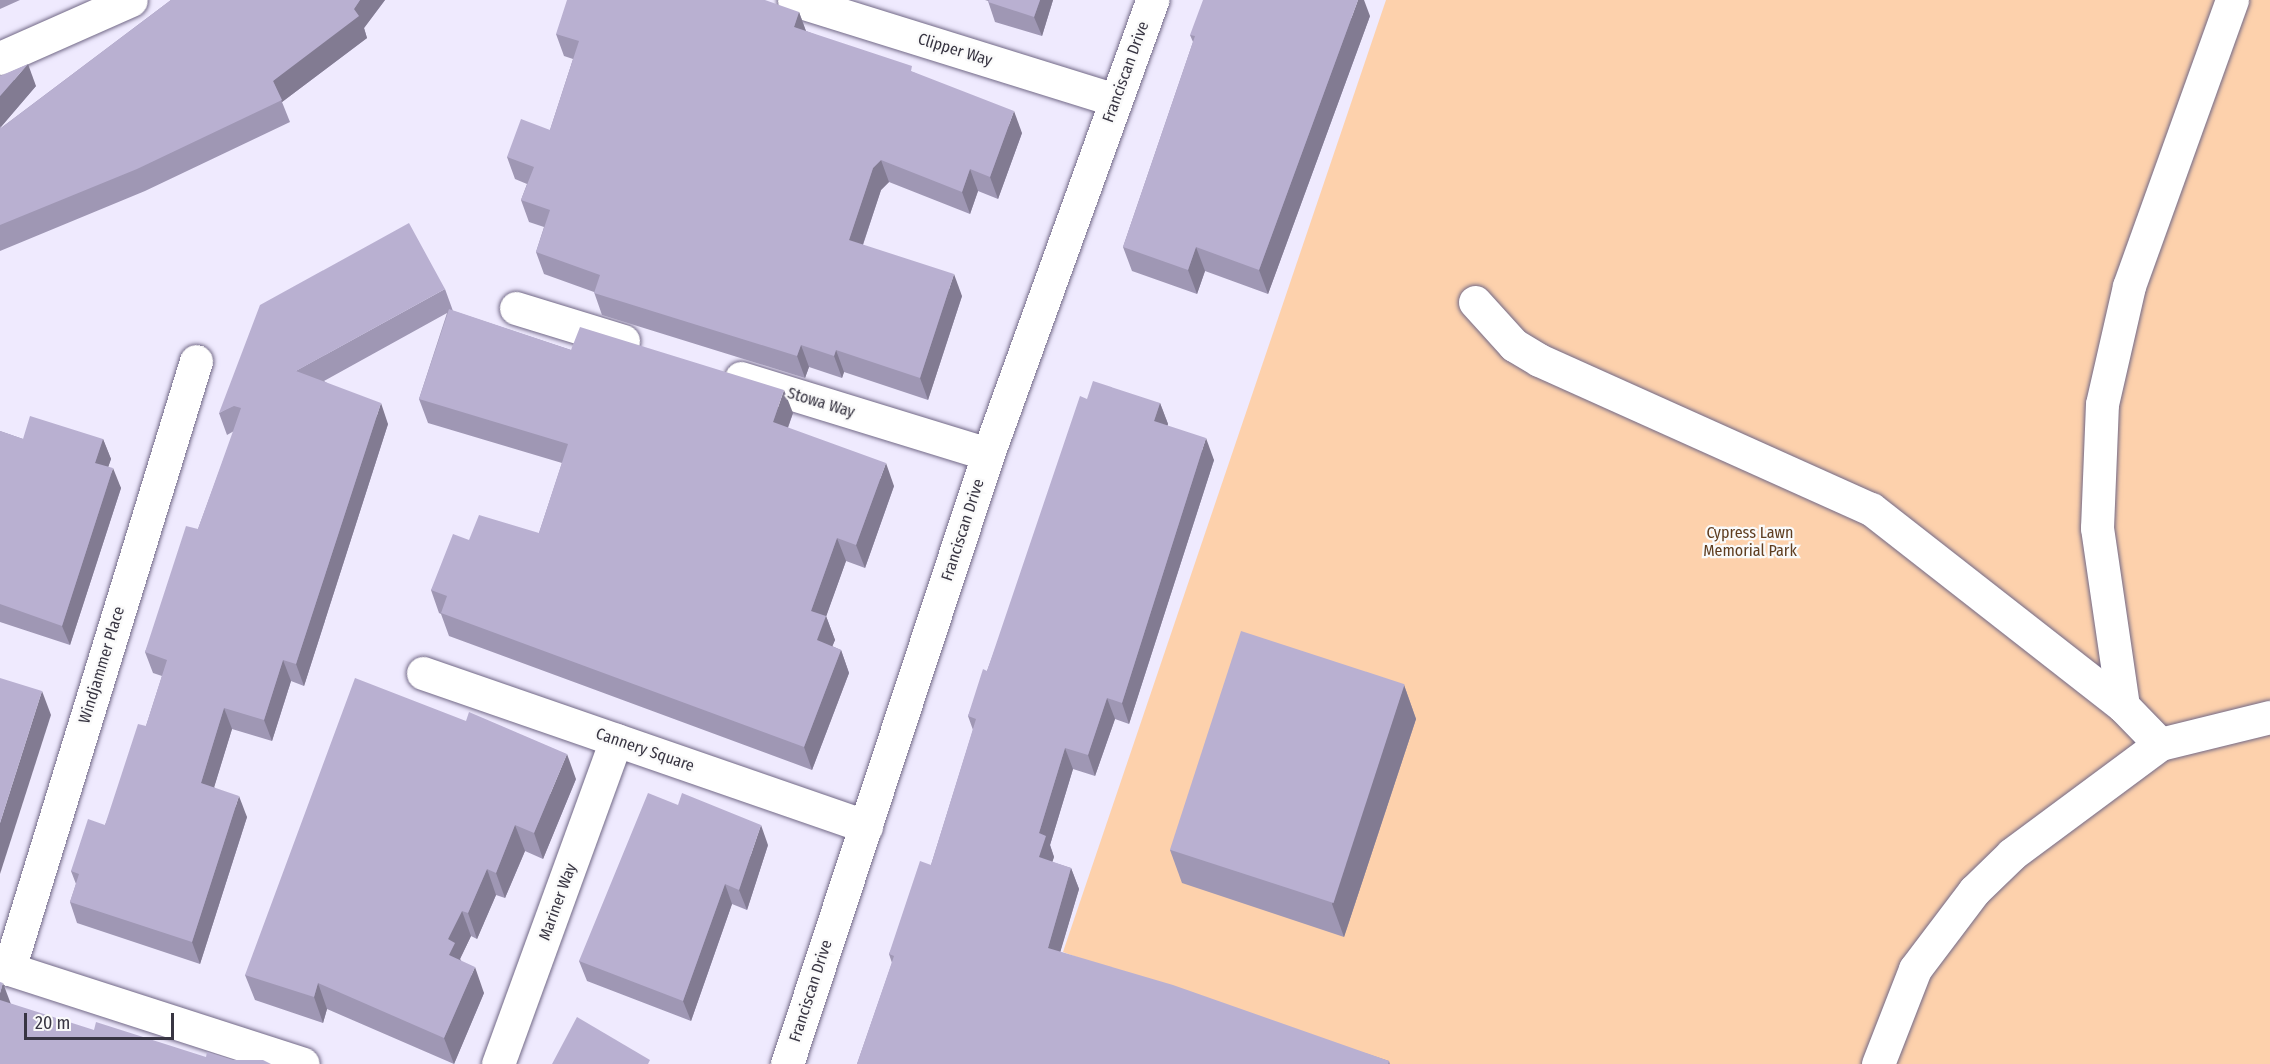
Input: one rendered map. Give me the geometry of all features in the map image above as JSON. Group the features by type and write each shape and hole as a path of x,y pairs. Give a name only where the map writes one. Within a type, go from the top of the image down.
{"street":[{"path":"0,58 131,0"},
{"name":"Clipper Way","path":"794,0 1115,100"},
{"name":"Franciscan Drive","path":"787,1064 988,454 1152,0"},
{"path":"2123,706 2097,528 2102,404 2128,286 2232,0"},
{"path":"1475,302 1499,331 1539,360 1871,509 2123,706 2160,744"},
{"path":"516,308 651,350"},
{"name":"Windjammer Place","path":"4,968 196,361"},
{"name":"Stowa Way","path":"707,368 988,454"},
{"name":"Cannery Square","path":"423,672 866,826"},
{"path":"1878,1064 1915,969 1974,891 2053,820 2160,744 2270,717"},
{"name":"Mariner Way","path":"498,1064 616,740"},
{"path":"4,968 303,1064"}],"green space":[{"name":"Cypress Lawn Memorial Park","path":"1386,0 2270,0 2270,1064 1368,1064 1063,952"}],"building":[{"path":"171,0 360,0 354,9 359,16 273,81 282,100 137,169 0,225 0,126 1,128"},
{"path":"567,0 765,0 799,12 794,27 912,66 911,71 1014,111 990,177 970,169 962,192 881,160 873,168 849,240 954,274 920,378 836,350 834,356 801,345 797,356 594,293 600,275 536,252 550,210 521,200 534,167 507,157 521,119 550,130 579,41 556,34"},
{"path":"989,0 1040,0 1034,17 988,2"},
{"path":"1203,0 1358,0 1259,270 1196,247 1188,270 1123,247 1195,36 1190,35"},
{"path":"28,64 0,96 0,76"},
{"path":"409,223 445,289 296,371 381,403 296,664 283,660 264,720 224,708 201,783 239,796 192,942 70,902 79,874 71,871 88,819 105,825 138,724 146,726 167,660 145,652 186,526 198,529 241,408 234,406 219,413 260,305"},
{"path":"449,309 571,350 580,327 784,390 773,422 886,463 856,545 837,538 811,611 826,616 817,640 841,650 804,747 441,613 447,596 431,590 453,534 469,540 479,515 539,533 568,444 419,399"},
{"path":"1093,381 1160,403 1154,421 1206,438 1122,703 1107,698 1088,755 1065,748 1039,833 1046,836 1039,857 1071,868 1048,948 1173,985 1389,1061 1388,1064 857,1064 894,956 889,954 920,861 931,865 976,719 968,716 983,669 987,671 1080,396 1087,399"},
{"path":"30,416 103,439 95,463 113,468 62,626 0,604 0,431 23,439"},
{"path":"1241,631 1405,684 1334,903 1170,850"},
{"path":"0,678 42,691 0,823"},
{"path":"355,678 466,721 469,712 567,754 534,833 515,825 496,873 487,869 468,913 462,911 448,939 455,943 449,955 475,967 444,1038 318,983 314,997 245,975"},
{"path":"648,793 678,805 682,793 761,825 739,890 725,884 683,1001 579,961"},
{"path":"0,1000 94,1030 96,1022 206,1057 207,1052 233,1060 263,1060 271,1064 0,1064"},
{"path":"577,1017 650,1060 648,1064 552,1064"}]}
